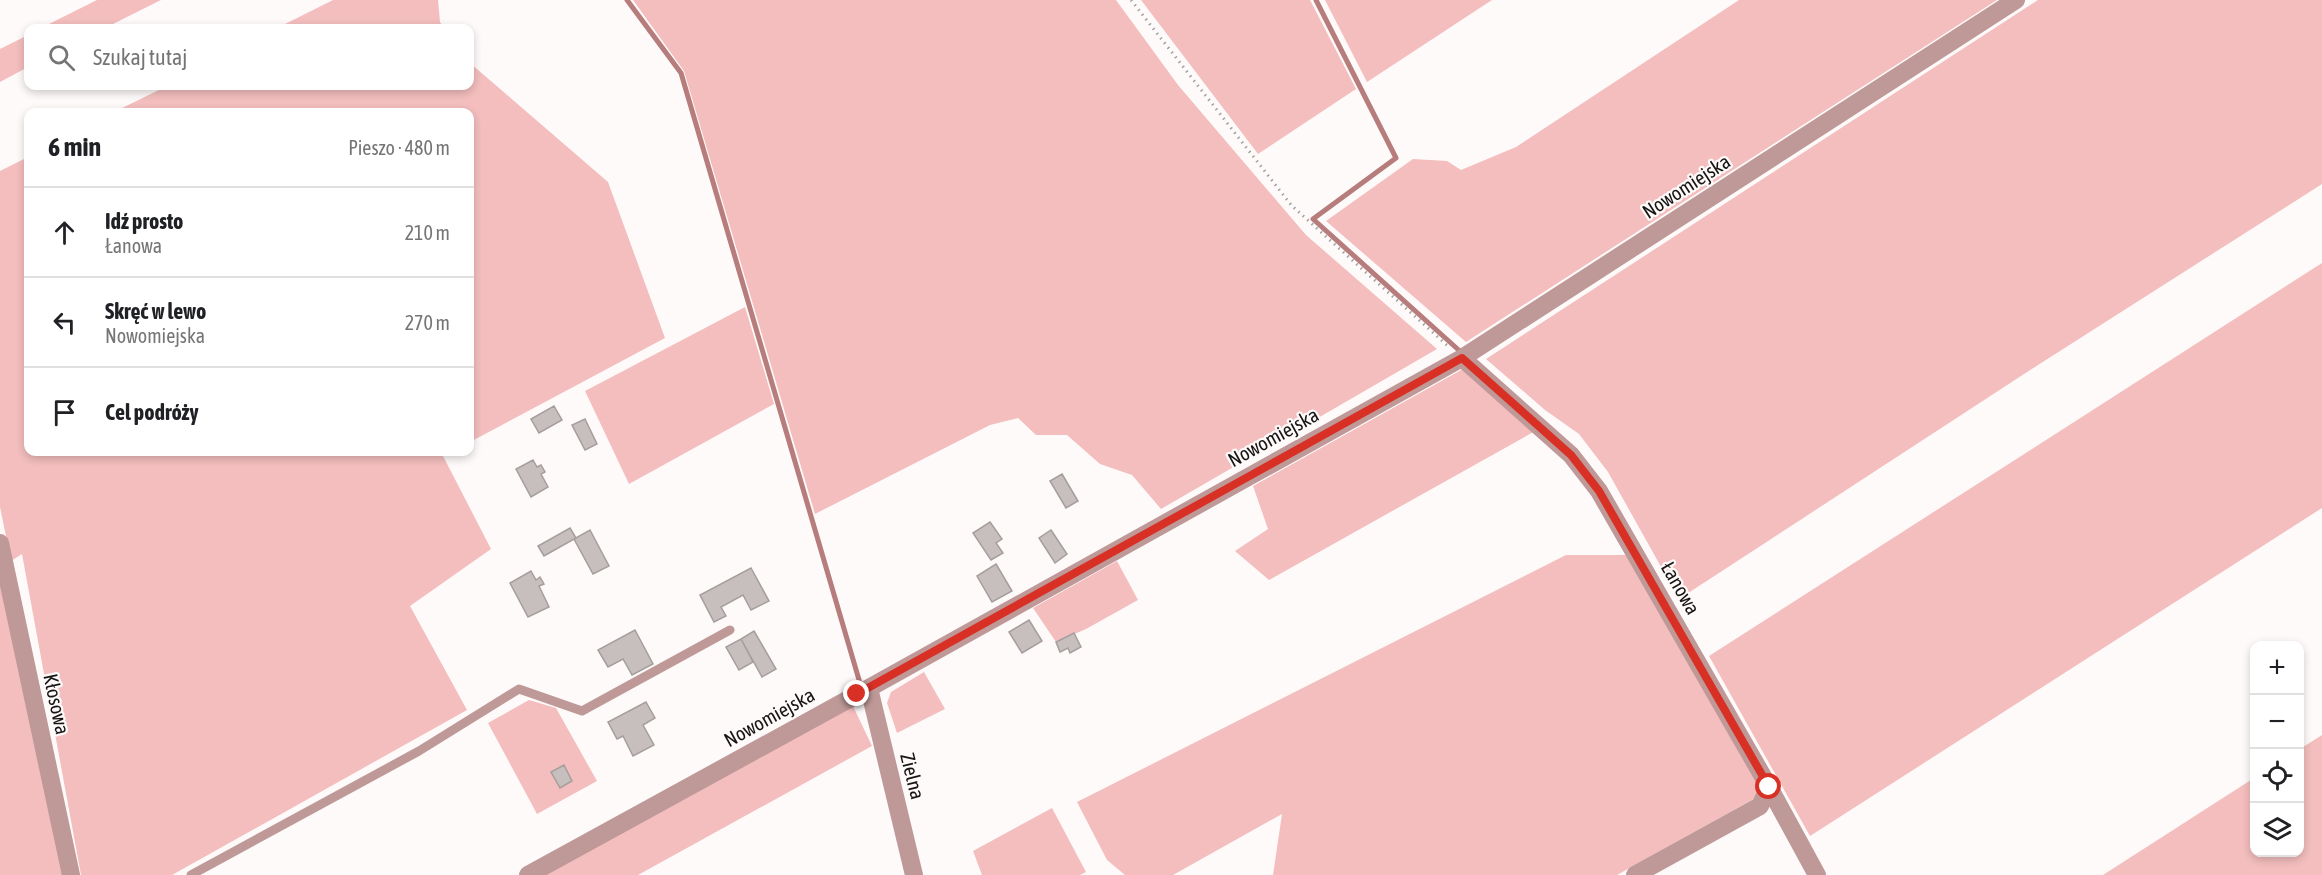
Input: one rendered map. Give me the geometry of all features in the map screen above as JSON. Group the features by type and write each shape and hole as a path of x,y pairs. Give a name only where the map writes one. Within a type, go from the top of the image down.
{"street":[{"name":"Nowomiejska","path":"528,875 1466,355 2016,0"},
{"name":"Łanowa","path":"1466,355 1571,455 1599,491 1817,875"},
{"name":"Kłosowa","path":"0,543 71,875"},
{"name":"Zielna","path":"863,691 914,875"},
{"path":"1635,875 1760,806 1769,787"}],"lane":[{"path":"191,875 419,751 519,689 582,711 730,630"}],"path":[{"path":"1131,0 1292,206 1466,355"}],"shaded area":[{"path":"97,0 161,0 113,24 49,24"},
{"path":"333,0 438,0 441,24 285,24"},
{"path":"633,0 1116,0 1178,85 1306,235 1437,349 1161,509 1132,475 1100,464 1067,435 1036,435 1018,418 990,425 815,514 684,71"},
{"path":"1141,0 1310,0 1356,89 1258,154"},
{"path":"1325,0 1492,0 1367,82"},
{"path":"1739,0 1997,0 1466,342 1326,221 1413,159 1447,161 1461,170 1516,147"},
{"path":"2038,0 2322,0 2322,184 2038,365 1679,599 1608,472 1579,434 1545,410 1486,359"},
{"path":"24,37 24,69 0,82 0,49"},
{"path":"474,66 608,182 665,338 474,440 474,108 122,108 159,90 474,90"},
{"path":"24,159 24,456 443,456 491,549 410,606 467,710 172,875 81,875 22,554 11,561 0,507 0,171"},
{"path":"2322,263 2322,508 1810,836 1709,656"},
{"path":"745,307 774,404 629,484 585,391"},
{"path":"1463,369 1537,430 1269,580 1235,551 1268,529 1253,486"},
{"path":"1566,555 1630,555 1763,786 1757,797 1617,875 1273,875 1282,814 1173,875 1125,875 1107,860 1077,802"},
{"path":"1117,561 1138,600 1086,629 1056,642 1033,608"},
{"path":"0,565 65,875 0,875"},
{"path":"924,672 945,709 897,733 887,703 891,692"},
{"path":"529,700 556,708 597,781 537,814 488,723"},
{"path":"853,706 872,746 638,875 544,875"},
{"path":"2322,735 2322,875 2103,875 2250,781 2250,857 2304,857 2304,746"},
{"path":"1052,808 1086,872 1080,875 982,875 973,851"}],"building":[{"path":"554,406 562,420 539,433 531,419"},
{"path":"585,419 597,444 585,450 572,425"},
{"path":"533,460 537,467 541,465 545,472 541,474 548,487 531,497 516,469"},
{"path":"1062,474 1078,501 1066,508 1050,481"},
{"path":"990,522 1002,539 996,543 1003,553 991,560 973,533"},
{"path":"570,528 576,538 544,556 538,546"},
{"path":"590,530 609,566 593,574 574,539"},
{"path":"1051,530 1067,554 1055,563 1039,538"},
{"path":"996,564 1012,591 992,602 977,576"},
{"path":"751,568 769,601 751,610 743,595 721,607 726,616 714,622 700,595"},
{"path":"531,571 536,580 540,577 544,584 539,586 549,607 528,617 510,583"},
{"path":"1029,620 1042,641 1022,653 1009,632"},
{"path":"635,630 653,664 632,675 623,659 608,667 598,650"},
{"path":"754,631 776,669 762,677 741,639"},
{"path":"1074,633 1081,647 1070,653 1068,648 1060,652 1056,642"},
{"path":"741,639 753,662 739,670 726,647"},
{"path":"646,702 655,718 643,725 654,745 633,756 623,736 617,739 608,722"},
{"path":"564,765 572,781 560,788 551,772"}],"waterway":[{"path":"627,0 681,73 862,690"},
{"path":"1316,0 1396,158 1313,219 1462,353"}],"route":[{"path":"857,694 1462,358 1571,455 1599,491 1769,787"}]}
